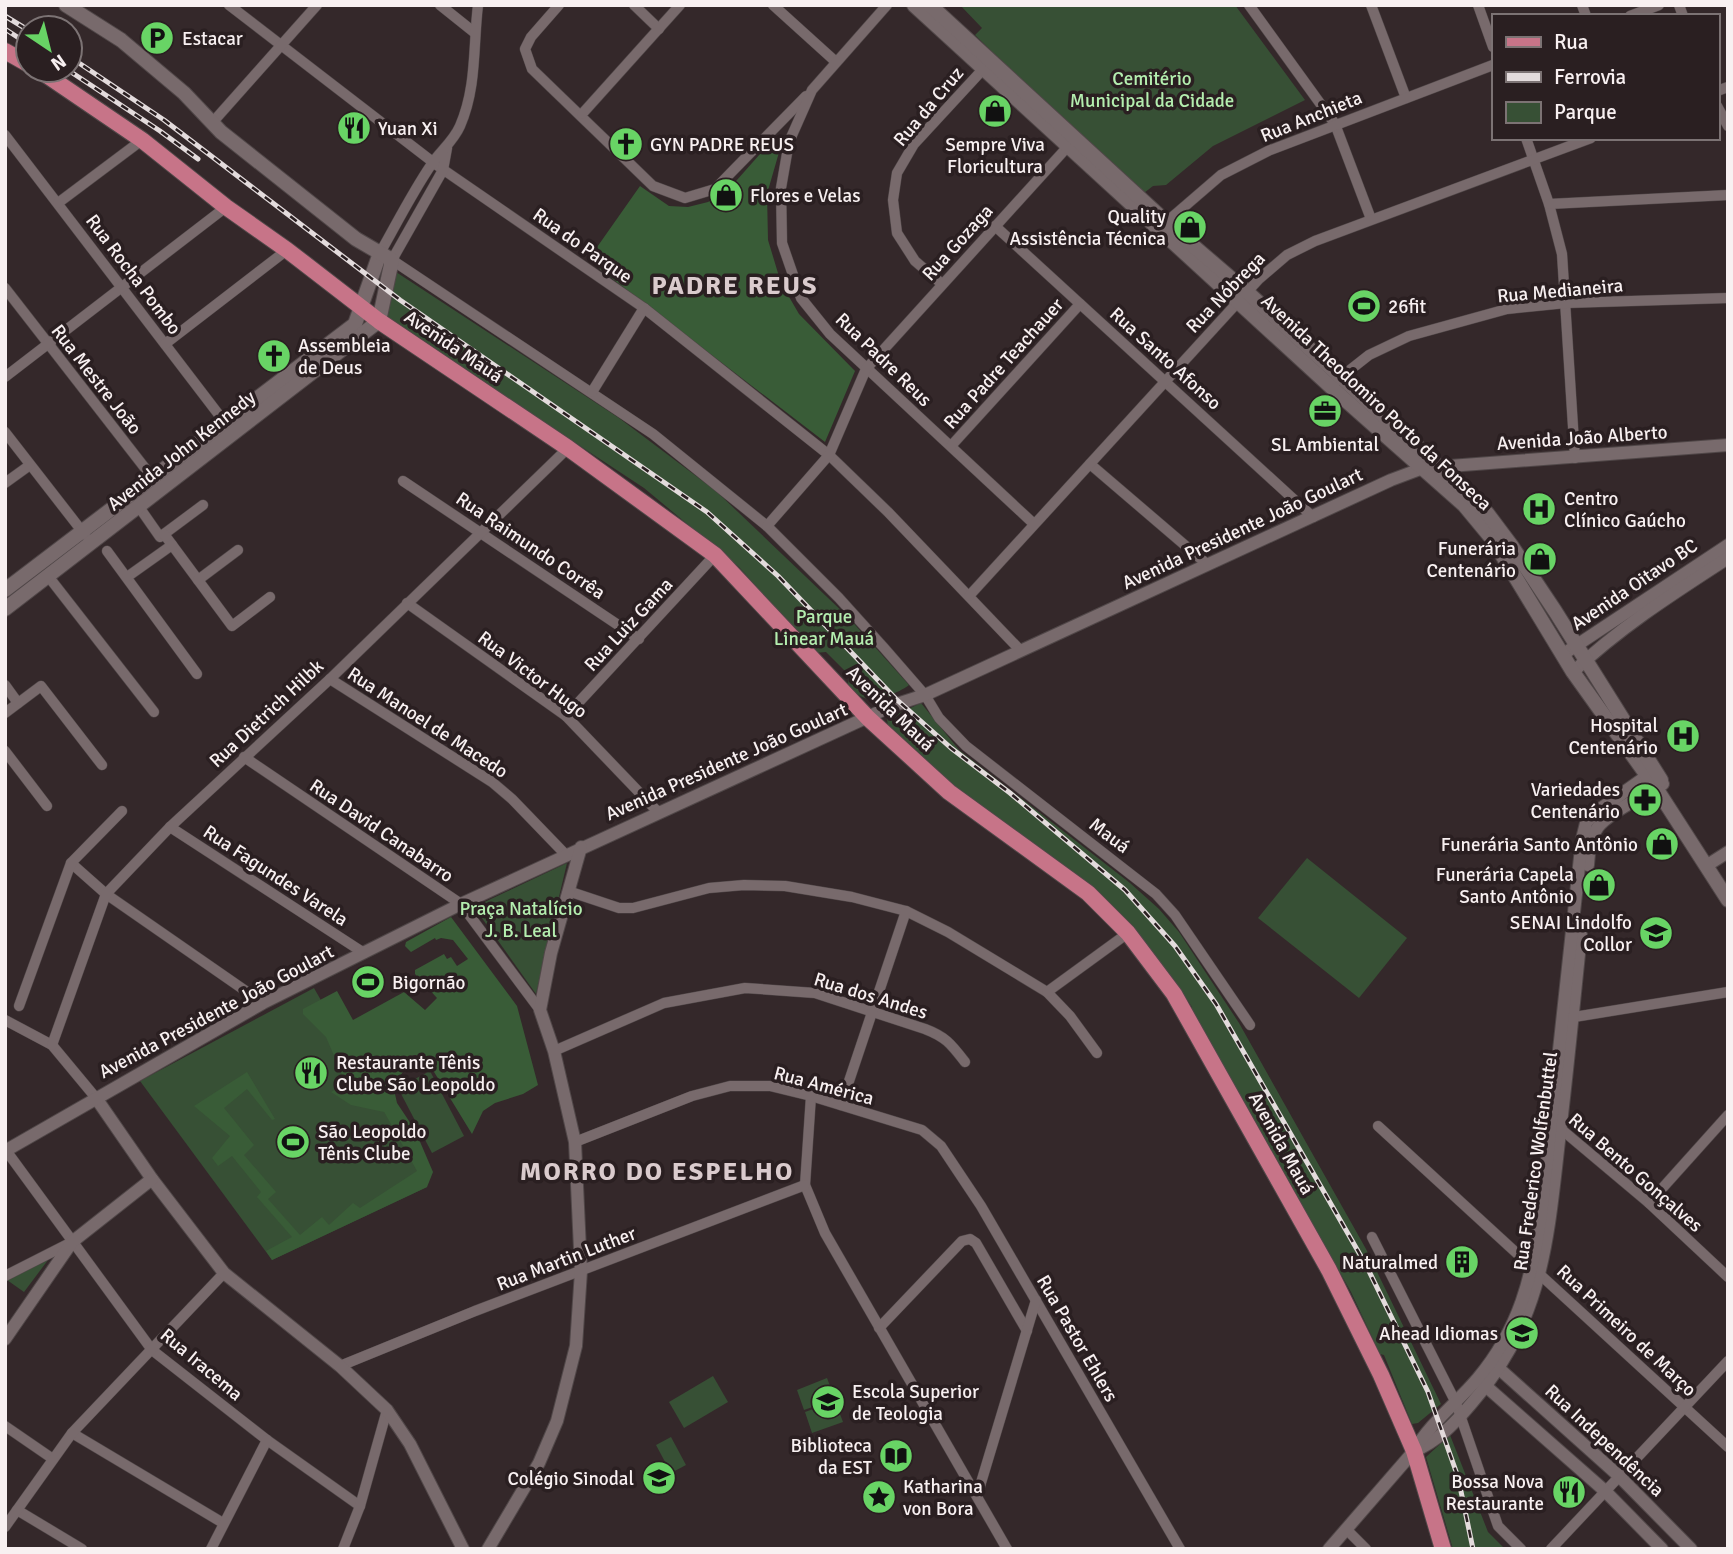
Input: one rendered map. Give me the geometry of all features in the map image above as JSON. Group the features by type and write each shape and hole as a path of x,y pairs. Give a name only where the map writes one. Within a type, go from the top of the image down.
{"main road":[{"name":"Avenida Mauá","path":"66,5 121,40 169,79 212,123 356,239 386,256"},
{"name":"Avenida Theodomiro Porto da Fonseca","path":"914,5 986,65 1402,442 1439,467 1468,502"},
{"name":"Avenida Theodomiro Porto da Fonseca","path":"930,5 986,65"},
{"name":"Avenida Mauá","path":"60,84 142,140 226,207 379,321 568,448 715,555 867,718 949,792 1088,893 1128,933 1174,994 1329,1270 1381,1375 1414,1451 1443,1549"},
{"name":"Avenida John Kennedy","path":"230,428 355,324 360,307 386,256"},
{"path":"379,321 386,256"},
{"name":"Avenida John Kennedy","path":"5,609 48,576 88,538 157,484 379,321"},
{"name":"Avenida Theodomiro Porto da Fonseca","path":"1402,442 1423,468 1500,529 1513,559 1531,587 1585,660 1614,719"},
{"name":"Avenida John Kennedy","path":"5,590 139,507 157,484"},
{"name":"Avenida Theodomiro Porto da Fonseca","path":"1531,587 1562,655 1573,672 1614,719 1660,786 1710,864 1728,900"},
{"name":"Avenida Theodomiro Porto da Fonseca","path":"1710,864 1728,884"}],"street":[{"name":"Rua do Parque","path":"229,5 443,170 644,308 829,455 1021,651"},
{"path":"212,123 317,5"},
{"path":"440,5 475,33"},
{"path":"386,256 433,162 447,148 460,128 475,71 478,5"},
{"path":"559,5 531,37 525,49 532,69 582,114 653,186 685,198 715,189 812,90"},
{"path":"634,5 659,29"},
{"path":"582,114 680,5"},
{"path":"773,5 836,62"},
{"name":"Rua Padre Reus","path":"887,5 812,90 789,142 781,188 782,243 801,298 830,334 1034,524"},
{"path":"1249,5 1335,124 1371,219"},
{"path":"1371,5 1406,98"},
{"path":"1478,5 1492,44"},
{"path":"1635,14 1659,5"},
{"name":"Rua da Cruz","path":"942,284 915,261 897,233 893,200 897,173 914,144 986,65"},
{"name":"Rua Anchieta","path":"1162,226 1221,176 1268,151 1492,65"},
{"path":"1719,110 1728,126"},
{"name":"Rua Rocha Pombo","path":"5,135 230,428"},
{"path":"58,202 142,140"},
{"path":"1527,140 1562,254 1575,458"},
{"name":"Rua Nóbrega","path":"969,596 1243,296 1287,255 1371,219 1586,140"},
{"name":"Rua Gozaga","path":"767,526 829,455 866,369 1071,142"},
{"path":"386,256 443,170 447,148"},
{"path":"1549,205 1728,195"},
{"path":"5,377 226,207"},
{"name":"Rua Santo Afonso","path":"995,226 1313,517"},
{"path":"165,344 287,250"},
{"name":"Avenida Mauá","path":"386,256 662,441 767,526 839,598 925,695"},
{"name":"Rua Mestre João","path":"5,288 157,484"},
{"name":"Rua Medianeira","path":"1336,382 1369,355 1409,336 1507,309 1566,303 1728,298"},
{"name":"Rua Padre Teachauer","path":"951,446 1080,304"},
{"path":"592,392 644,308"},
{"path":"5,432 88,538"},
{"name":"Avenida João Alberto","path":"1423,468 1728,445"},
{"name":"Rua Dietrich Hilbk","path":"52,1045 106,894 170,827 330,679 568,448"},
{"path":"1090,464 1208,565"},
{"path":"5,483 30,465"},
{"name":"Avenida Presidente João Goulart","path":"6,1150 263,1003 461,904 894,705 925,695 1391,480 1423,468"},
{"name":"Rua Raimundo Corrêa","path":"403,481 639,639"},
{"path":"139,507 160,537 203,505"},
{"path":"164,534 232,626 270,597"},
{"path":"127,577 172,545"},
{"name":"Avenida Oitavo BC","path":"1562,655 1728,545"},
{"path":"198,580 238,550"},
{"path":"107,551 197,674"},
{"name":"Rua Luiz Gama","path":"566,716 715,555"},
{"name":"Avenida Oitavo BC","path":"1573,672 1655,606 1728,558"},
{"path":"48,576 154,712"},
{"name":"Rua Victor Hugo","path":"407,603 566,716 658,812"},
{"name":"Rua Manoel de Macedo","path":"330,679 492,782 566,855"},
{"path":"5,685 18,703"},
{"path":"5,713 41,686 102,765"},
{"name":"Mauá","path":"925,695 939,718 967,746 1156,894 1175,915 1250,1025"},
{"path":"5,751 47,806"},
{"name":"Rua David Canabarro","path":"244,757 461,904 540,1010"},
{"name":"Rua Frederico Wolfenbuttel","path":"1414,1451 1429,1445 1461,1416 1495,1365 1537,1270 1557,1125 1578,917 1582,839 1586,823 1593,814 1651,773"},
{"name":"Rua Frederico Wolfenbuttel","path":"1578,917 1589,850 1598,827 1606,819 1660,786"},
{"path":"19,1006 71,863 122,811"},
{"name":"Rua Fagundes Varela","path":"170,827 364,953"},
{"path":"488,1549 540,1463 557,1421 576,1346 581,1272 575,1142 554,1051 540,1010 551,953 581,848"},
{"path":"1710,864 1728,852"},
{"path":"71,863 106,894 263,1003"},
{"path":"568,891 619,908 633,908 709,888 785,886 852,897 906,911 948,932 1047,992 1070,1016 1097,1053"},
{"path":"841,1105 906,911"},
{"path":"1047,992 1128,933"},
{"name":"Rua dos Andes","path":"554,1051 664,1003 745,988 815,993 941,1035 951,1042 965,1062"},
{"path":"1568,1018 1728,992"},
{"path":"5,1020 52,1045 96,1098 152,1180 224,1273 340,1366 387,1410 410,1444 463,1549"},
{"name":"Rua América","path":"575,1142 692,1096 730,1086 770,1086 922,1130 941,1146"},
{"path":"811,1096 805,1185 825,1233 1007,1549"},
{"path":"1650,1203 1728,1115"},
{"name":"Rua Bento Gonçalves","path":"1557,1125 1650,1203 1728,1277"},
{"name":"Rua Primeiro de Março","path":"1378,1126 1728,1447"},
{"name":"Rua Pastor Ehlers","path":"941,1146 981,1206 1180,1549"},
{"name":"Rua Iracema","path":"6,1150 152,1349 267,1440 360,1506"},
{"path":"5,1276 72,1242 152,1180"},
{"name":"Rua Martin Luther","path":"340,1366 475,1311 805,1185"},
{"path":"1373,1237 1456,1403 1499,1526 1521,1549"},
{"path":"879,1328 962,1241 970,1238 976,1243 1027,1331"},
{"path":"5,1339 72,1242"},
{"path":"5,1527 72,1433 224,1273"},
{"path":"977,1496 1035,1300"},
{"path":"1551,1549 1728,1361"},
{"name":"Rua Independência","path":"1495,1365 1619,1476 1691,1549"},
{"name":"Rua Frederico Wolfenbuttel","path":"1414,1451 1424,1434 1456,1403 1482,1383"},
{"name":"Rua Independência","path":"1482,1383 1605,1491 1662,1549"},
{"path":"343,1549 360,1506 387,1410"},
{"path":"5,1426 52,1459"},
{"path":"72,1433 223,1523"},
{"path":"211,1549 267,1440"},
{"path":"1329,1549 1414,1451"},
{"path":"17,1510 82,1549"},
{"path":"1347,1530 1366,1549"}],"green space":[{"name":"Cemitério Municipal da Cidade","path":"960,5 1235,5 1305,100 1213,146 1166,185 1153,186 1144,193 1074,132 975,35 982,28"},
{"path":"775,137 782,142 767,194 768,240 781,283 799,314 855,371 825,442 588,260 640,186 669,206 688,207 708,202 729,189"},
{"name":"Parque Linear Mauá","path":"396,272 619,418 716,491 848,617 909,685 877,699 867,699 857,694 848,685 849,675 826,652 815,653 739,567 644,488 387,319 384,314"},
{"path":"921,703 959,750 1130,883 1159,909 1179,932 1239,1023 1366,1249 1441,1404 1418,1423 1412,1424 1384,1355 1380,1354 1351,1292 1191,1013 1192,1007 1173,978 1166,976 1102,900 1056,860 953,786 888,726 887,719"},
{"path":"1307,858 1407,938 1359,998 1258,918"},
{"name":"Praça Natalício J. B. Leal","path":"567,863 536,994 474,907"},
{"path":"451,917 517,1006 538,1085 523,1094 495,1103 483,1111 472,1134 431,1067 416,1055 409,1056 403,1072 393,1085 397,1103 415,1130 433,1172 427,1187 272,1260 266,1251 292,1237 257,1197 261,1192 232,1156 218,1166 212,1158 230,1136 194,1106 247,1072 275,1119 272,1120 247,1089 224,1108 254,1145 244,1155 276,1192 268,1199 300,1235 322,1217 329,1225 353,1203 360,1208 417,1171 384,1112 351,1105 331,1092 346,1084 326,1037 303,1014 303,1009 337,991 353,1020 404,992 425,1010 437,998 415,974 415,970 444,954 447,959 451,957 457,966 468,959 453,940 435,938 411,952 405,946 406,942"},
{"name":"São Leopoldo Tênis Clube","path":"314,988 427,1187 272,1260 140,1081"},
{"path":"430,1071 464,1136 432,1153 398,1088"},
{"path":"51,1256 24,1292 7,1280"},
{"path":"713,1376 728,1402 684,1428 669,1402"},
{"path":"827,1378 835,1399 804,1410 797,1390"},
{"path":"835,1401 843,1422 812,1433 805,1412"},
{"path":"1450,1435 1488,1532 1505,1549 1453,1549 1426,1457"},
{"path":"671,1437 686,1465 671,1473 656,1445"}],"railway":[{"path":"5,16 14,21"},
{"path":"5,29 14,35"},
{"path":"84,66 164,120 400,300 707,512 778,576 896,699 951,748 1010,793 1125,890 1175,946 1216,1004 1366,1265 1428,1392 1458,1477 1473,1549"},
{"path":"84,81 198,159"}],"place":[{"name":"Estacar","path":"157,38"},
{"name":"Sempre Viva Floricultura","path":"995,111"},
{"name":"Yuan Xi","path":"354,128"},
{"name":"GYN PADRE REUS","path":"626,144"},
{"name":"Flores e Velas","path":"726,195"},
{"name":"Quality Assistência Técnica","path":"1190,227"},
{"name":"26fit","path":"1364,306"},
{"name":"Assembleia de Deus","path":"274,356"},
{"name":"SL Ambiental","path":"1325,411"},
{"name":"Centro Clínico Gaúcho","path":"1539,509"},
{"name":"Funerária Centenário","path":"1540,559"},
{"name":"Hospital Centenário","path":"1683,736"},
{"name":"Variedades Centenário","path":"1645,800"},
{"name":"Funerária Santo Antônio","path":"1662,844"},
{"name":"Funerária Capela Santo Antônio","path":"1599,885"},
{"name":"SENAI Lindolfo Collor","path":"1656,933"},
{"name":"Bigornão","path":"368,982"},
{"name":"Restaurante Tênis Clube São Leopoldo","path":"311,1073"},
{"name":"São Leopoldo Tênis Clube","path":"293,1142"},
{"name":"Naturalmed","path":"1462,1262"},
{"name":"Ahead Idiomas","path":"1522,1333"},
{"name":"Escola Superior de Teologia","path":"828,1402"},
{"name":"Biblioteca da EST","path":"896,1456"},
{"name":"Colégio Sinodal","path":"659,1478"},
{"name":"Bossa Nova Restaurante","path":"1569,1492"},
{"name":"Katharina von Bora","path":"879,1497"}],"district":[{"name":"PADRE REUS","path":"735,285"},
{"name":"MORRO DO ESPELHO","path":"657,1171"}]}
